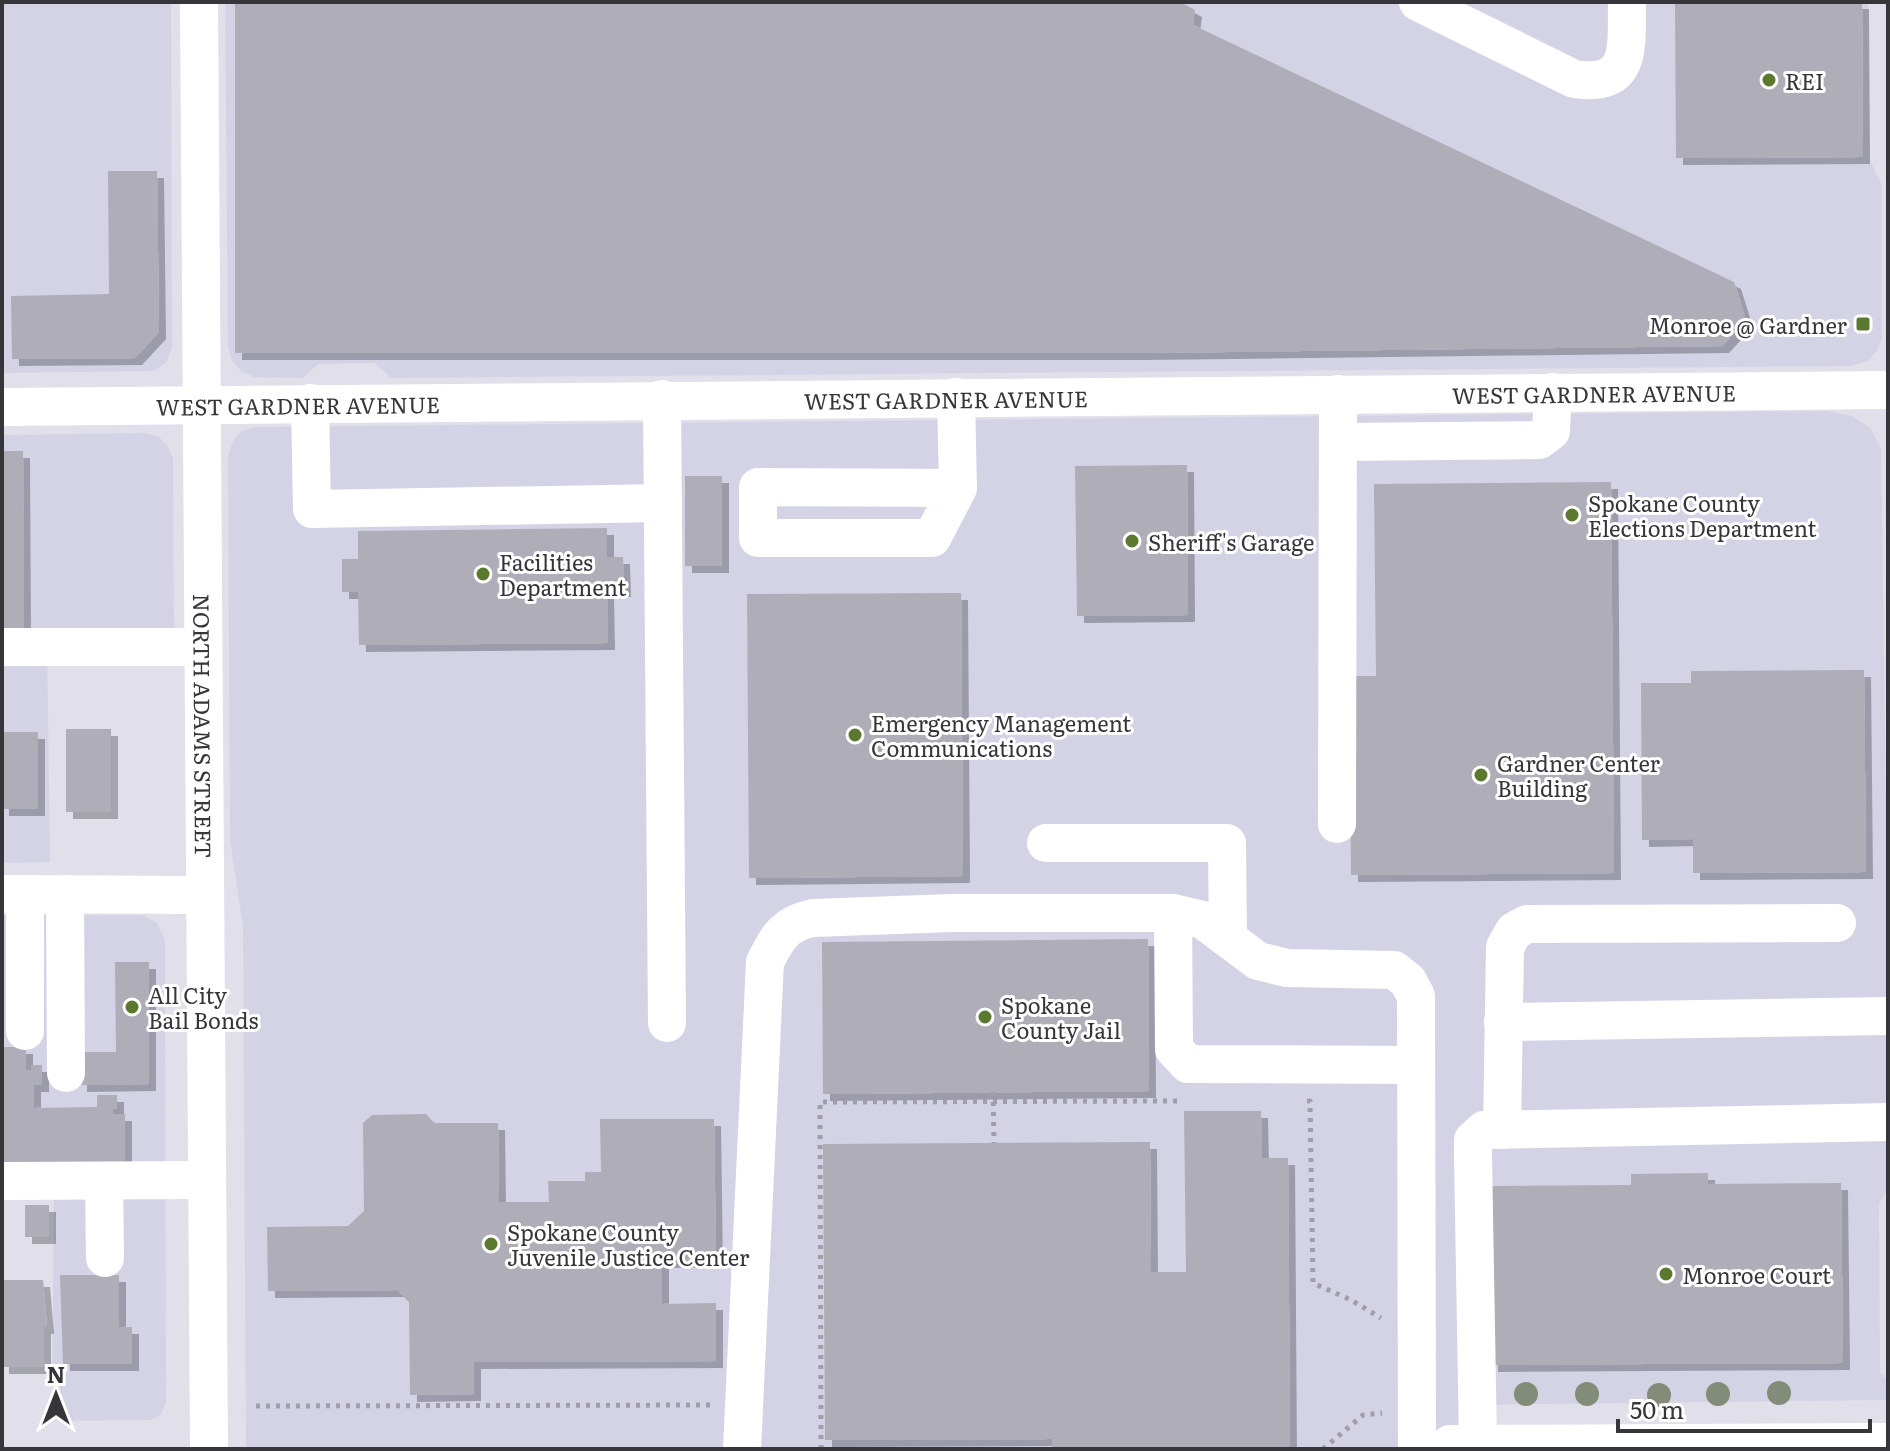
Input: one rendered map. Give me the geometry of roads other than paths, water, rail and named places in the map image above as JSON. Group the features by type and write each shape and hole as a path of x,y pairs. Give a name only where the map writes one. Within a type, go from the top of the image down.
{"street":[{"name":"NORTH ADAMS STREET","path":"199,2 209,1449"},
{"path":"1418,2 1574,79 1594,82 1608,79 1621,67 1626,47 1627,2"},
{"name":"WEST GARDNER AVENUE","path":"2,407 1888,390"},
{"path":"1338,442 1539,440 1551,431 1553,392"},
{"path":"1337,824 1338,394"},
{"path":"956,397 958,488 932,538 758,538 758,487 958,488"},
{"path":"662,399 667,1023"},
{"path":"310,403 312,509 663,503"},
{"path":"2,647 203,647"},
{"path":"1046,843 1227,843 1228,938"},
{"path":"25,1031 14,894 204,895"},
{"path":"65,894 66,1073"},
{"path":"743,1431 765,962 777,938 795,922 813,918 952,913 1173,913 1203,920 1258,961 1287,968 1394,970 1408,981 1416,996 1417,1449"},
{"path":"1173,913 1174,1049 1188,1064 1416,1065"},
{"path":"1502,1130 1505,947 1514,931 1527,924 1837,923"},
{"path":"1503,1022 1888,1016"},
{"path":"1888,1122 1484,1130 1473,1140 1461,1447 1771,1446 1888,1442"},
{"path":"2,1181 207,1180"},
{"path":"104,1181 105,1258"}],"place":[{"name":"REI","path":"1769,80"},
{"name":"Monroe @ Gardner","path":"1863,324"},
{"name":"Spokane County Elections Department","path":"1572,515"},
{"name":"Sheriff's Garage","path":"1132,541"},
{"name":"Facilities Department","path":"483,574"},
{"name":"Emergency Management Communications","path":"855,735"},
{"name":"Gardner Center Building","path":"1481,775"},
{"name":"All City Bail Bonds","path":"132,1007"},
{"name":"Spokane County Jail","path":"985,1017"},
{"name":"Spokane County Juvenile Justice Center","path":"491,1244"},
{"name":"Monroe Court","path":"1666,1274"}]}
